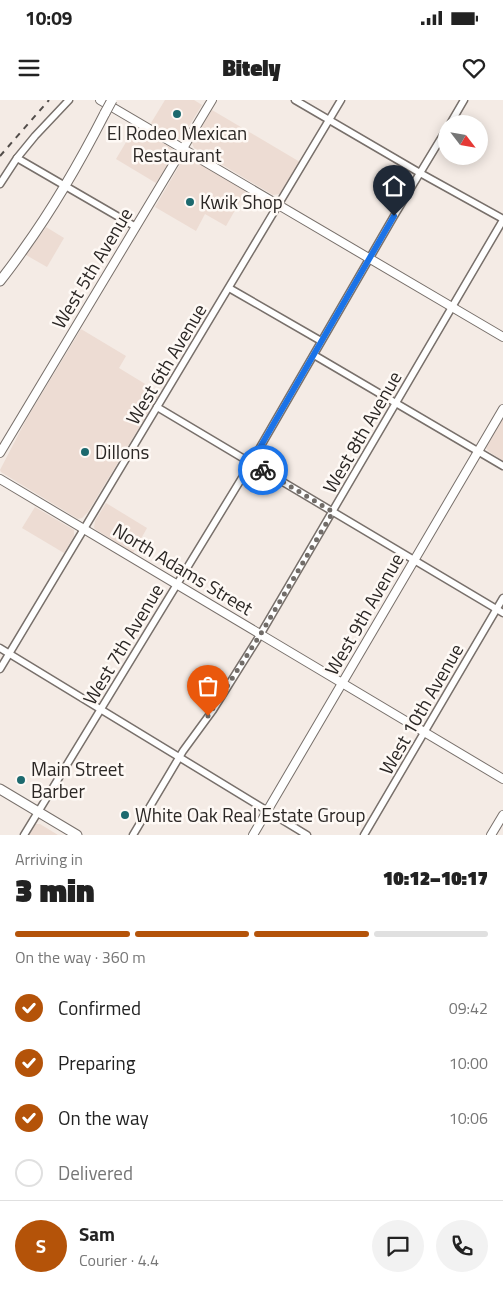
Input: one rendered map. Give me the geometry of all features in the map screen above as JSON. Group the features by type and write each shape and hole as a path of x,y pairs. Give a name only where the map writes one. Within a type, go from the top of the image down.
{"main road":[{"path":"0,281 34,235 65,186 112,100"},
{"path":"0,789 77,835"}],"street":[{"path":"0,184 17,158 35,136 69,100"},
{"path":"100,100 503,337"},
{"name":"West 5th Avenue","path":"0,453 212,100"},
{"path":"295,100 503,220"},
{"name":"West 6th Avenue","path":"0,669 341,100"},
{"path":"455,115 464,100"},
{"name":"West 7th Avenue","path":"24,835 251,463 438,143"},
{"path":"17,158 136,228"},
{"name":"West 8th Avenue","path":"133,835 179,757 213,710 260,635 503,220"},
{"path":"229,288 321,341"},
{"path":"314,354 503,466"},
{"path":"157,407 500,611"},
{"name":"West 9th Avenue","path":"253,835 503,409"},
{"name":"North Adams Street","path":"0,479 503,780"},
{"name":"West 10th Avenue","path":"364,835 500,611 503,598"},
{"path":"0,648 307,835"},
{"path":"491,835 503,815"}],"shaded area":[{"path":"165,100 194,100 202,105 181,139 177,139 151,123"},
{"path":"212,110 300,162 280,194 273,195 194,148 192,143"},
{"path":"135,127 138,127 174,150 171,159 156,183 116,159"},
{"path":"189,158 246,191 226,226 205,214 196,231 155,207 182,161"},
{"path":"46,227 64,238 47,267 26,255"},
{"path":"81,329 126,356 119,368 160,393 88,512 78,519 0,470 27,418"},
{"path":"503,418 503,461 486,448"},
{"path":"106,503 147,528 133,553 95,529 95,521"},
{"path":"35,507 74,530 74,536 64,553 22,528"},
{"path":"36,824 40,824 58,835 29,835"}],"railway":[{"path":"0,156 49,100"}],"way so far":[{"path":"208,716 260,635 333,512 263,470"}],"place":[{"name":"El Rodeo Mexican Restaurant","path":"177,114"},
{"name":"Kwik Shop","path":"190,202"},
{"name":"Dillons","path":"85,452"},
{"name":"Main Street Barber","path":"21,780"},
{"name":"White Oak Real Estate Group","path":"125,815"}],"route":[{"path":"263,470 251,463 394,216"}]}
